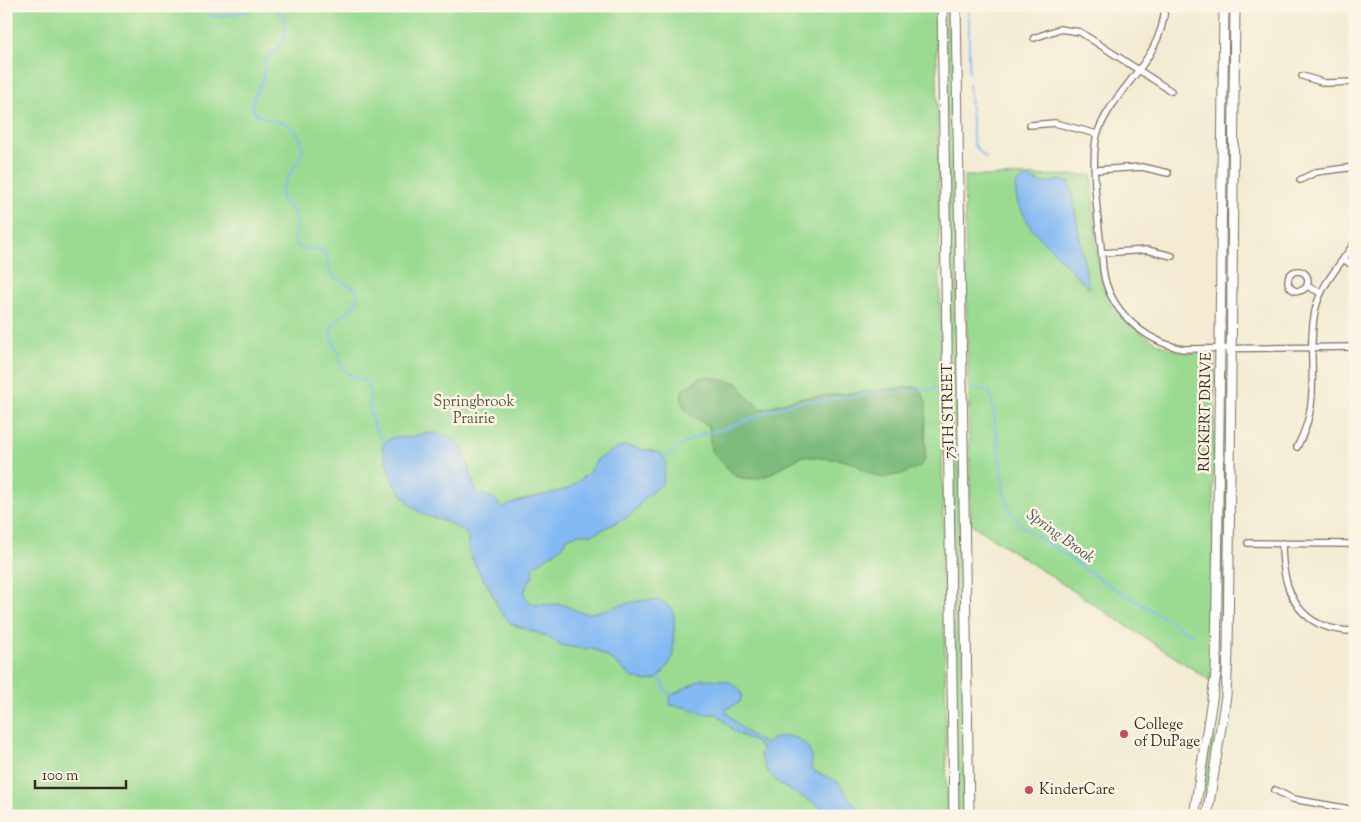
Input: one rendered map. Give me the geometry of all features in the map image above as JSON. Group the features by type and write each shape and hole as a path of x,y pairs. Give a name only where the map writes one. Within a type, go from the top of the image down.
{"street":[{"name":"75TH STREET","path":"942,6 954,816"},
{"name":"75TH STREET","path":"956,6 968,816"},
{"path":"1165,6 1160,36 1097,134 1096,170 1102,253 1104,278 1109,295 1121,313 1135,325 1170,346 1196,350 1355,347"},
{"name":"RICKERT DRIVE","path":"1194,816 1216,673 1224,6"},
{"name":"RICKERT DRIVE","path":"1207,816 1228,674 1236,6"},
{"path":"1034,38 1059,29 1080,32 1171,91"},
{"path":"1302,76 1325,83 1355,82"},
{"path":"1030,125 1047,122 1097,134"},
{"path":"1096,170 1142,167 1168,172"},
{"path":"1300,180 1316,172 1355,167"},
{"path":"1297,447 1306,430 1310,416 1314,379 1315,312 1321,293 1355,242"},
{"path":"1102,253 1147,250 1172,256"},
{"path":"1344,259 1355,268"},
{"path":"1307,286 1321,293"},
{"path":"1248,543 1355,544"},
{"path":"1282,544 1284,579 1297,606 1323,625 1340,630 1355,631"},
{"path":"1275,790 1293,799 1355,810"}],"green space":[{"name":"Springbrook Prairie","path":"6,6 936,6 947,816 6,816"},
{"path":"945,6 953,6 965,816 957,816"},
{"path":"1227,40 1231,104 1228,290 1225,233"},
{"path":"1092,175 1100,276 1104,291 1113,308 1120,316 1150,338 1167,347 1194,354 1215,355 1211,681 971,524 964,176"},
{"path":"709,377 738,383 748,398 762,409 800,398 913,387 920,389 926,402 925,459 920,466 906,473 882,478 863,470 856,464 841,460 802,456 768,475 755,479 741,478 734,475 711,451 709,426 692,416 682,402 683,389 700,378"},
{"path":"1224,406 1227,468 1225,658 1220,679"},
{"path":"1214,724 1214,756 1204,816 1202,816 1205,775"}],"water":[{"path":"1027,178 1045,183 1061,180 1070,183 1089,289 1031,228 1018,204 1015,188 1018,181"},
{"path":"425,433 440,434 458,442 463,450 477,493 494,498 502,508 519,501 568,489 587,474 598,459 616,448 627,446 661,453 666,464 662,484 626,518 593,534 578,534 567,538 563,546 534,566 533,575 524,592 529,601 533,603 542,605 560,604 584,613 643,600 656,600 667,604 673,614 673,652 669,665 658,679 647,681 633,678 612,660 596,650 564,646 543,635 511,624 500,611 491,591 477,569 468,548 468,538 465,532 445,521 425,515 410,505 392,480 382,447 385,442 393,437 407,438"},
{"path":"702,679 725,681 739,689 742,695 740,702 725,710 754,738 766,744 778,737 785,736 798,739 803,743 811,755 812,770 838,782 862,816 837,816 779,784 766,769 760,755 763,750 757,743 735,732 717,714 703,714 685,707 670,705 670,696"}],"waterway":[{"name":"Spring Brook","path":"203,6 211,16 229,15 257,9 274,10 282,14 286,26 283,42 265,61 263,80 254,96 252,108 262,117 290,126 301,140 302,152 281,191 282,200 291,209 296,219 294,238 297,244 303,248 326,253 331,276 355,288 356,303 338,320 331,334 331,339 338,351 343,369 363,380 368,385 372,420 375,429 385,442"},
{"path":"969,6 969,72"},
{"path":"969,85 974,145 986,158"},
{"name":"Spring Brook","path":"972,388 989,391 992,400 1004,491 1010,511 1021,525 1104,582 1193,635"},
{"name":"Spring Brook","path":"665,458 680,446 699,435 721,430 789,404 866,394 936,389"},
{"path":"658,679 662,681 665,690 672,695"}],"place":[{"name":"College of DuPage","path":"1124,734"},
{"name":"KinderCare","path":"1029,790"}]}
